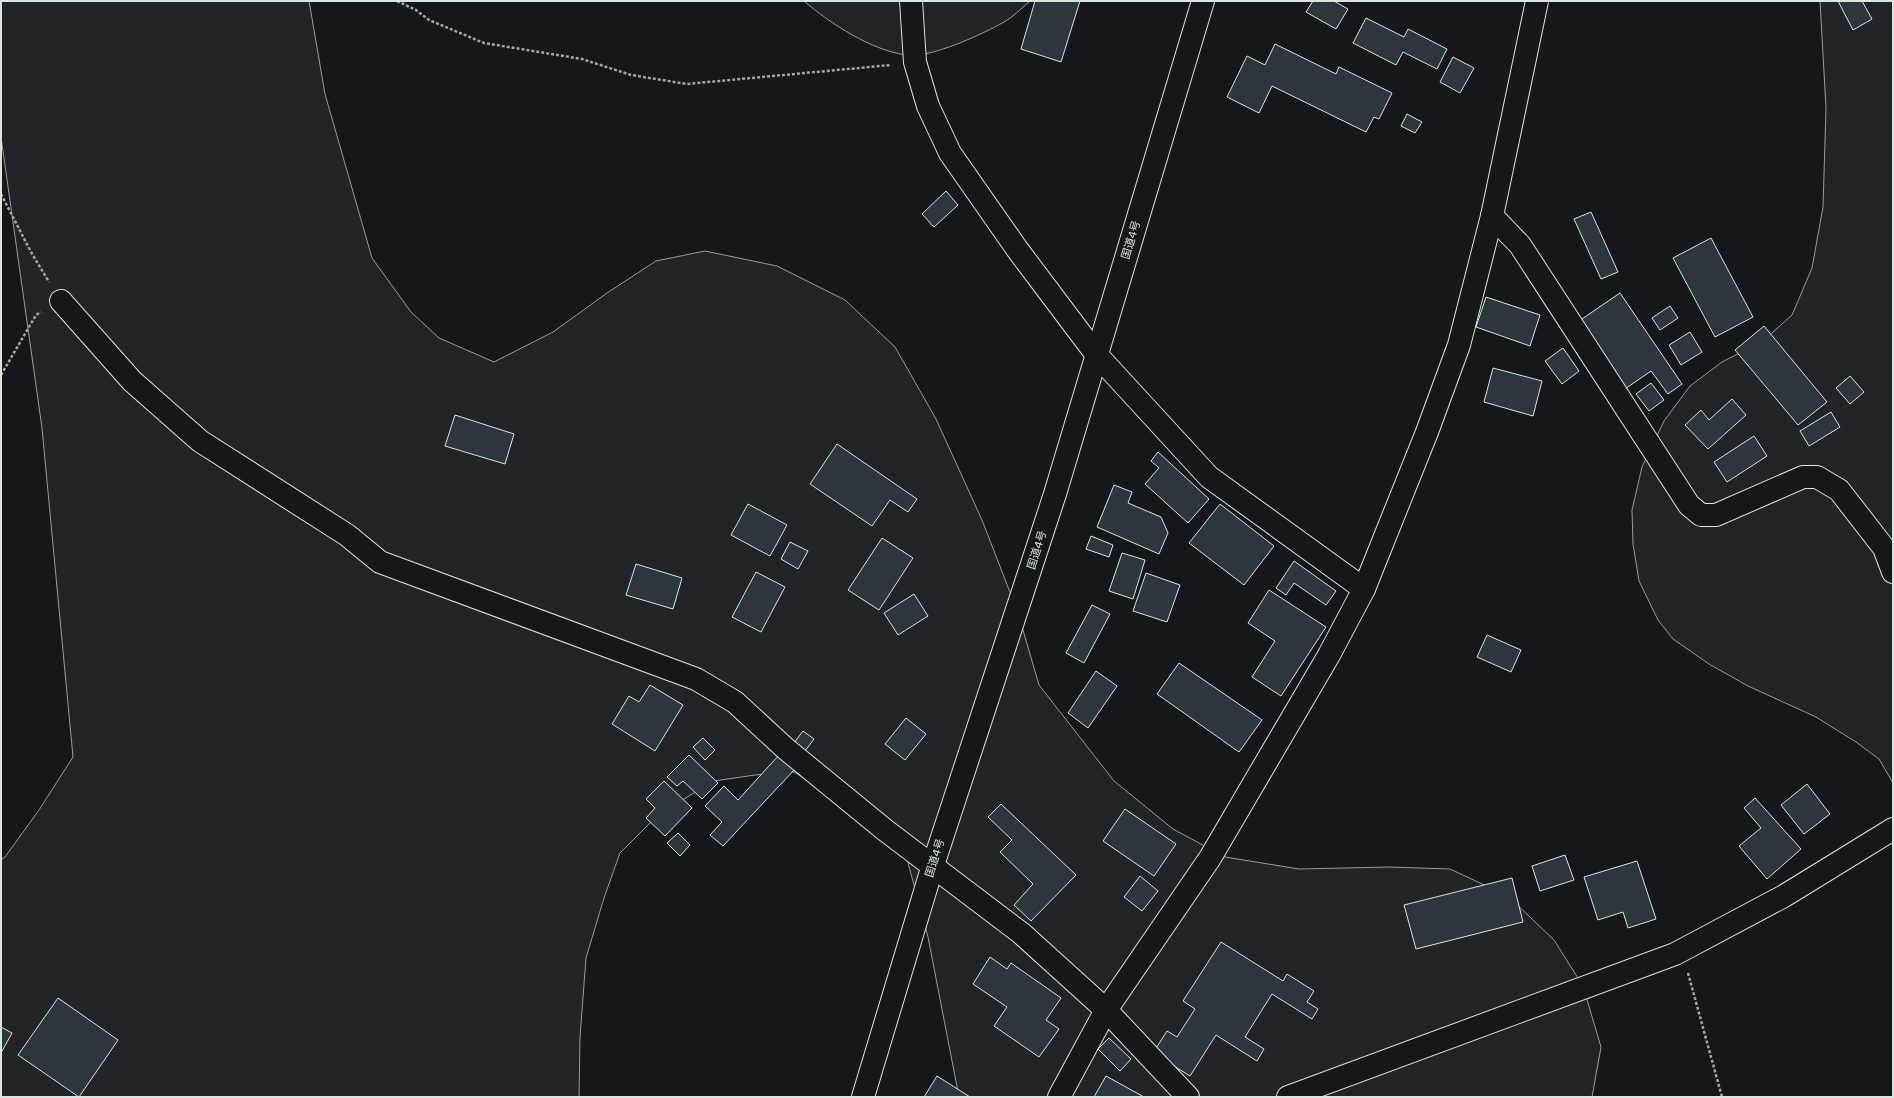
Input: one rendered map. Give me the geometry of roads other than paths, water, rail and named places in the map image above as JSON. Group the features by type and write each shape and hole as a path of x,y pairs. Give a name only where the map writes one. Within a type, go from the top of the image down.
{"main road":[{"path":"911,1 915,62 928,106 950,153 1017,249 1096,354 1209,477 1364,589"},
{"name":"国道4号","path":"863,1097 933,865 1055,494 1203,1"},
{"path":"1059,1097 1106,1010 1210,858 1329,655 1364,589 1427,432 1459,345 1492,216 1537,1"},
{"path":"1492,216 1520,245 1689,505 1702,515 1716,515 1803,477 1817,477 1839,490 1884,548 1893,572"},
{"path":"61,301 132,381 200,441 347,535 380,562 696,679 735,702 786,749 866,815 1021,933 1106,1010 1188,1097"},
{"path":"1288,1097 1682,951 1784,896 1893,829"}]}
